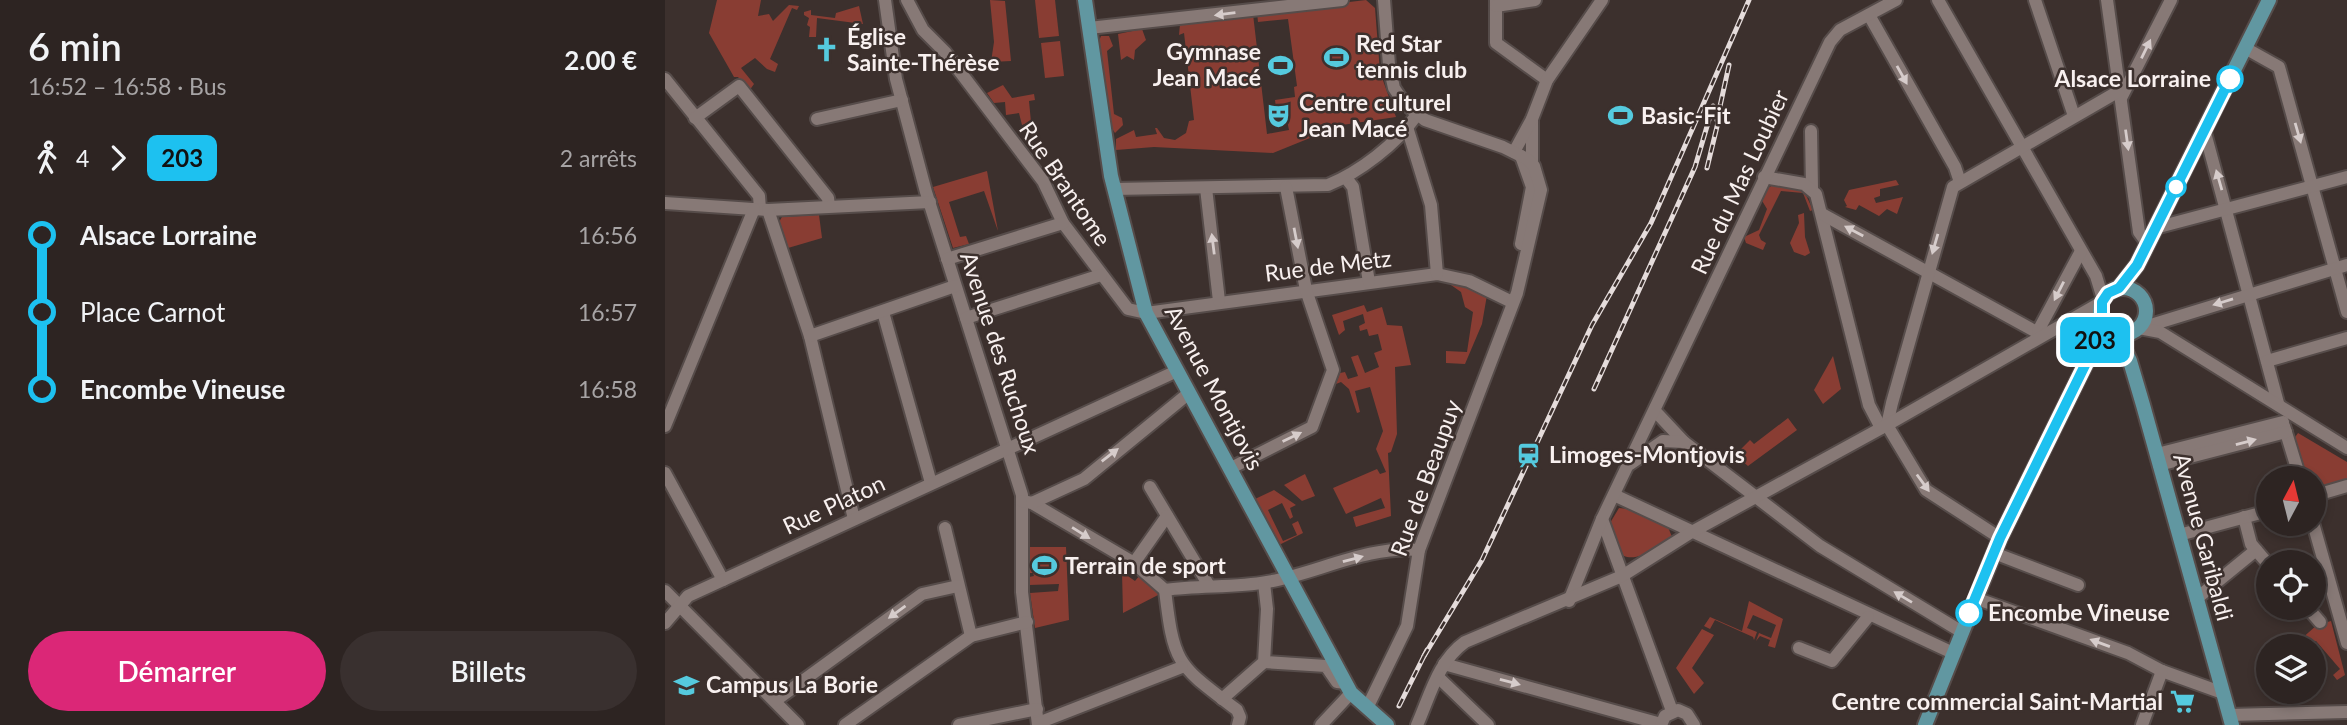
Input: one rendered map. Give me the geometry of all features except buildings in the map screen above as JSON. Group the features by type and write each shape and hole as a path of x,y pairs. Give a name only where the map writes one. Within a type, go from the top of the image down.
{"main road":[{"name":"Avenue Montjovis","path":"1085,0 1096,92 1114,189 1146,313 1349,688"},
{"path":"1925,725 2000,538 2090,355 2101,319 2102,300 2117,289 2137,265 2269,0"},
{"path":"2090,355 2103,339 2153,323 2136,292 2137,265"},
{"path":"2117,289 2136,292"},
{"path":"2101,319 2115,333"},
{"name":"Avenue Garibaldi","path":"2130,361 2136,330"},
{"name":"Avenue Garibaldi","path":"2115,333 2130,361 2231,720"},
{"path":"1349,688 1387,725"}],"street":[{"name":"Avenue des Ruchoux","path":"885,0 892,58 930,202 954,286 1027,502 1022,592 1038,724"},
{"name":"Rue Brantome","path":"907,0 923,30 945,52 1043,181 1063,223 1101,275 1128,309 1146,313"},
{"path":"1089,28 1342,0"},
{"path":"1384,0 1388,65 1394,88 1416,116 1522,157"},
{"path":"1535,0 1496,3 1496,43 1547,80"},
{"name":"Rue du Mas Loubier","path":"1569,601 1602,519 1830,42 1840,30 1896,0"},
{"path":"1417,725 1444,664 1453,651 1465,642 1569,601 1622,576 1690,533 1884,427 2040,333 2102,300 2096,276 1938,0"},
{"path":"2035,0 2074,116"},
{"path":"2107,0 2139,232 2147,243"},
{"path":"1884,427 1950,191 1960,182 2021,146 2120,94 2171,0"},
{"path":"1522,157 1532,119 1547,80 1598,2"},
{"path":"1869,15 1955,167 1960,182"},
{"path":"2245,48 2279,67 2314,187 2341,267 2347,312"},
{"path":"665,79 759,196 761,209 810,336 854,519"},
{"path":"695,118 739,86 828,198 829,206"},
{"path":"817,119 902,100"},
{"path":"1114,189 1328,185 1346,178 1407,127 1416,116"},
{"path":"1522,157 1532,148 1532,119"},
{"path":"1407,127 1431,205 1437,274"},
{"path":"2204,129 2297,466"},
{"path":"1811,131 1812,188 1822,214 1869,405 1926,490 2000,538"},
{"name":"Rue de Beaupuy","path":"1368,706 1407,626 1419,550 1512,302 1511,287 1532,187 1522,157"},
{"path":"1764,177 1812,188"},
{"path":"2155,228 2347,177"},
{"path":"1346,178 1353,187 1369,282"},
{"path":"1231,468 1312,427 1333,370 1306,290 1286,187"},
{"path":"1206,188 1219,301"},
{"path":"665,204 761,209 930,202"},
{"path":"665,426 761,209"},
{"path":"1822,214 2040,333"},
{"path":"947,258 1063,223"},
{"path":"2040,333 2081,251"},
{"path":"2153,323 2341,267"},
{"name":"Rue de Metz","path":"1146,313 1219,301 1437,274 1469,281 1512,302"},
{"path":"966,318 1101,275"},
{"path":"2096,276 2117,289"},
{"path":"810,336 954,286"},
{"path":"883,312 931,484"},
{"path":"2077,315 2101,319"},
{"path":"2153,323 2283,417 2347,448"},
{"path":"2267,361 2347,338"},
{"name":"Rue Platon","path":"680,604 688,596 1177,370"},
{"path":"1027,502 1084,479 1189,393"},
{"path":"1655,411 1684,442 1820,547 1962,632"},
{"path":"2158,460 2283,417"},
{"path":"1627,466 1663,440 1684,442"},
{"path":"665,473 723,580"},
{"path":"2326,492 2347,486"},
{"path":"1150,487 1208,584"},
{"path":"1614,495 1868,617 1953,653"},
{"path":"1027,502 1133,564 1165,590 1171,639 1182,667 1239,713 1238,725"},
{"path":"2179,535 2256,514"},
{"path":"1133,564 1167,516"},
{"path":"2196,599 2256,550 2244,517"},
{"path":"1602,519 1672,711"},
{"path":"945,528 971,636"},
{"path":"2317,536 2347,643"},
{"path":"1165,590 1208,584 1264,583 1371,554 1419,550"},
{"path":"1994,554 2078,585"},
{"path":"1264,583 1264,662"},
{"path":"775,701 922,594 958,586"},
{"path":"665,591 799,725"},
{"path":"1975,598 2128,653 2162,671 2223,693"},
{"path":"665,623 680,604"},
{"path":"1799,648 1832,661 1868,617"},
{"path":"845,725 971,636 1027,622"},
{"path":"1222,699 1264,662 1326,666 1337,682 1349,688 1321,725"},
{"path":"1444,664 1661,724 1672,711"},
{"path":"1038,724 1182,667"},
{"path":"2142,725 2162,671"},
{"path":"1438,677 1487,725"},
{"path":"958,725 1037,709"},
{"path":"1672,711 1688,714 1694,725"},
{"path":"2231,720 2307,719 2347,712"}],"shaded area":[{"path":"717,0 761,0 758,16 769,14 773,21 789,5 799,6 797,10 792,8 770,59 778,64 775,72 767,69 755,58 741,68 754,84 749,91 738,77 734,77 709,33"},
{"path":"990,0 1005,1 1011,61 991,62 994,42"},
{"path":"1035,0 1055,0 1059,36 1039,38"},
{"path":"1366,0 1375,8 1380,72 1396,117 1342,125 1273,153 1154,147 1116,150 1116,139 1134,130 1136,137 1157,134 1157,128 1164,138 1175,140 1186,133 1189,121 1194,120 1184,33 1179,35 1180,24 1253,14 1267,134 1289,130 1284,107 1276,108 1275,100 1295,97 1294,87 1297,86 1288,19 1258,22 1257,13"},
{"path":"859,6 863,24 817,18 816,37 809,37 809,18 804,12 811,10 811,15 835,18 836,13"},
{"path":"1142,29 1146,40 1135,50 1134,60 1127,56 1121,60 1118,34"},
{"path":"1101,36 1109,36 1113,46 1107,51 1114,114 1122,118 1123,125 1115,133 1111,127 1099,41"},
{"path":"1060,41 1064,76 1045,78 1041,43"},
{"path":"1003,85 1012,98 1034,94 1035,100 1029,101 1031,122 1022,125 1019,113 1006,115 1005,102 994,103 987,93"},
{"path":"987,171 998,231 984,191 949,202 960,237 966,236 969,244 953,248 933,187"},
{"path":"1896,180 1899,185 1880,189 1880,196 1874,198 1876,203 1903,197 1897,214 1887,209 1879,216 1859,205 1856,210 1845,207 1847,206 1844,200 1849,190"},
{"path":"1773,185 1804,191 1813,210 1810,211 1803,193 1781,191 1759,235 1766,243 1763,250 1746,243 1744,237 1759,230 1767,209 1761,199 1766,189"},
{"path":"1804,213 1805,237 1810,253 1805,256 1794,252 1790,243 1799,223 1798,215"},
{"path":"819,215 822,238 788,248 779,222 782,217"},
{"path":"1451,281 1487,295 1482,324 1465,364 1446,363 1446,351 1467,352 1473,312 1465,307 1461,292 1451,285"},
{"path":"1364,305 1367,312 1382,307 1387,325 1402,326 1411,365 1395,367 1397,434 1391,452 1388,453 1391,516 1356,527 1353,517 1385,508 1381,498 1346,514 1333,488 1377,469 1380,474 1386,472 1376,449 1383,431 1370,387 1355,391 1360,412 1357,413 1349,389 1341,382 1336,384 1340,373 1345,372 1348,379 1358,376 1351,357 1358,355 1365,373 1379,367 1374,353 1382,350 1378,334 1369,336 1367,329 1360,331 1359,326 1365,323 1363,314 1343,321 1345,330 1339,335 1332,315"},
{"path":"1833,356 1841,389 1823,404 1814,390"},
{"path":"1788,418 1797,430 1748,466 1735,455 1750,440 1754,444"},
{"path":"2298,433 2347,462 2347,483 2326,489 2326,466 2301,466 2293,440"},
{"path":"1305,474 1315,496 1302,501 1284,485"},
{"path":"1274,490 1296,505 1290,508 1293,517 1290,519 1282,503 1268,510 1283,541 1297,535 1292,524 1298,521 1303,533 1279,545 1255,499"},
{"path":"1619,508 1628,509 1668,527 1672,537 1637,557 1623,555 1618,550 1610,523"},
{"path":"1028,547 1066,547 1069,620 1035,628 1030,593 1058,591 1059,584 1029,585 1029,577 1034,576 1029,573"},
{"path":"1122,572 1135,581 1140,575 1160,594 1123,613"},
{"path":"1749,601 1783,619 1775,648 1768,646 1770,640 1760,636 1756,641 1759,633 1771,638 1776,625 1753,615 1747,628 1757,632 1754,640 1753,637 1715,620 1710,629 1704,626 1710,617 1742,631"},
{"path":"2331,621 2345,675 2337,680 2333,675 2340,669 2326,653 2326,634 2307,634 2317,625"},
{"path":"1702,629 1714,635 1692,668 1704,683 1694,694 1676,668"}],"railway":[{"path":"1424,656 1482,560 1592,325 1651,223 1749,0"},
{"path":"1717,120 1729,65"},
{"path":"1594,389 1695,167 1713,106"},
{"path":"1707,168 1721,110"},
{"path":"1399,706 1427,650"}],"bus line":[{"name":"203","path":"1969,613 2000,538 2090,355 2102,321 2102,302 2108,293 2119,288 2137,265 2230,79"}],"place":[{"name":"Église Sainte-Thérèse","path":"827,50"},
{"name":"Red Star tennis club","path":"1336,57"},
{"name":"Gymnase Jean Macé","path":"1281,65"},
{"name":"Alsace Lorraine","path":"2230,79"},
{"name":"Centre culturel Jean Macé","path":"1279,116"},
{"name":"Basic-Fit","path":"1621,116"},
{"name":"Limoges-Montjovis","path":"1529,455"},
{"name":"Terrain de sport","path":"1045,566"},
{"name":"Encombe Vineuse","path":"1969,613"},
{"name":"Campus La Borie","path":"686,685"},
{"name":"Centre commercial Saint-Martial","path":"2183,702"}]}
